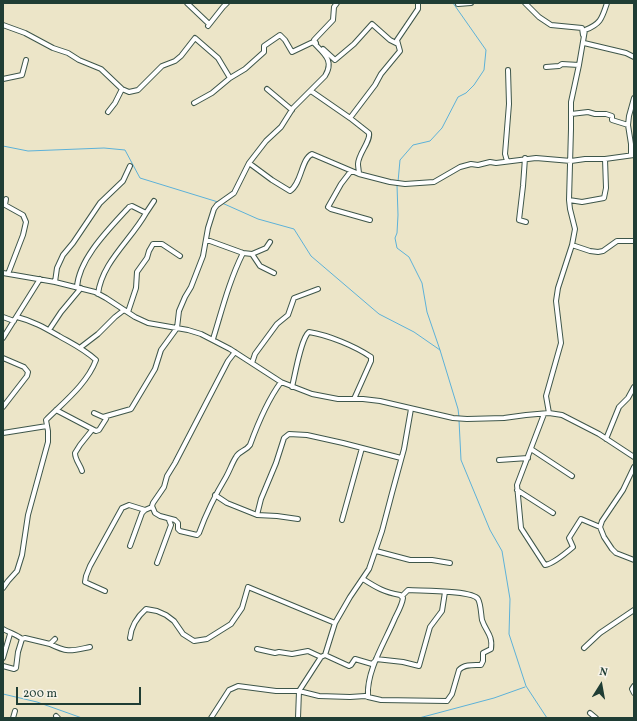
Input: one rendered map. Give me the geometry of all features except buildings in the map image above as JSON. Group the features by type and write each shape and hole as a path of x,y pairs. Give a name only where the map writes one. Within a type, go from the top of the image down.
{"street":[{"path":"188,3 208,24 222,7 228,3"},
{"path":"338,3 334,7 333,20 314,40 335,60 354,44 372,24 390,40 398,44"},
{"path":"350,118 375,85 380,74 400,51 398,38 418,9 418,3"},
{"path":"458,4 471,3"},
{"path":"525,3 539,17 551,25 582,28 584,44"},
{"path":"600,528 581,519 569,538 573,547 564,555 545,565 521,528 517,490 518,480 546,413 546,396 561,343 556,301 558,288 572,245 575,229 569,200 572,114 571,102 584,44 585,30 596,26 607,3"},
{"path":"3,25 26,33 53,48 68,53 101,69 122,89 129,92 138,90 162,66 175,61 181,56 195,38 218,58 230,78"},
{"path":"94,413 101,417 131,408 155,369 161,350 177,328 179,312 203,256 210,219 216,207 234,193 249,163 266,141 281,128 292,110 318,84 330,66 329,60 313,42 292,52 280,34 267,43 264,46 264,52 244,69 230,78 212,94 194,103"},
{"path":"584,44 626,53 634,57"},
{"path":"3,79 22,75 26,60"},
{"path":"546,66 559,66 562,64 579,65"},
{"path":"507,161 505,154 509,104 508,70"},
{"path":"108,112 115,103 122,89"},
{"path":"267,89 292,110"},
{"path":"311,91 364,128 370,135 357,163 359,174"},
{"path":"249,163 290,191 293,189 310,154 316,154 359,174 397,184 434,182 454,170 471,164 478,165 525,158 571,160 605,159 633,155 628,125 634,98"},
{"path":"572,114 588,112 594,114 606,114 612,116 612,120 628,125"},
{"path":"525,158 519,220 526,222"},
{"path":"569,200 582,202 604,197 606,188 605,159"},
{"path":"55,282 62,255 73,243 100,203 123,181 130,166"},
{"path":"351,171 341,184 328,207 370,220"},
{"path":"6,199 6,205 23,215 26,222 23,235 8,274"},
{"path":"98,294 99,283 111,262 138,226 154,201"},
{"path":"49,330 79,288 78,277 97,244 129,207 132,206 146,213"},
{"path":"206,241 210,241 243,253 266,248 270,242"},
{"path":"572,245 598,252 618,241 634,241"},
{"path":"81,347 98,334 115,316 126,311 136,288 138,272 147,258 153,244 162,244 180,256"},
{"path":"252,252 260,266 274,273"},
{"path":"213,339 233,274 243,253"},
{"path":"3,273 40,279 79,288 98,294 135,317 148,323 188,330 213,339 281,382 292,387 330,398 380,401 453,418 504,418 546,413 562,414 599,434 634,457"},
{"path":"3,338 40,279"},
{"path":"252,363 255,354 277,324 288,316 294,298 318,289"},
{"path":"3,317 14,321"},
{"path":"3,588 8,580 17,571 22,556 28,515 48,442 46,420 86,381 96,360 81,347 33,322 17,317"},
{"path":"292,387 303,342 307,333 309,332 340,342 371,357 372,361 354,399"},
{"path":"235,352 228,361 175,464 167,476 164,487 153,503 152,508 155,513 177,522 178,529 180,531 198,534 214,495 227,476 236,456 250,445 273,393 281,382"},
{"path":"3,358 24,367 28,372 27,376 3,406"},
{"path":"606,439 619,407 628,398 634,387"},
{"path":"298,718 299,691 323,656 335,623 369,569 376,551 401,458 411,409"},
{"path":"56,410 96,431 99,430 106,419 106,416"},
{"path":"3,433 47,426"},
{"path":"82,470 75,453 80,444 92,430"},
{"path":"257,515 261,499 276,464 284,438 289,434 307,435 401,458"},
{"path":"342,520 362,448"},
{"path":"531,448 572,476"},
{"path":"499,460 528,458"},
{"path":"634,467 623,490 602,521 600,528 612,549 634,560"},
{"path":"517,490 553,513"},
{"path":"214,495 227,503 257,515 298,519"},
{"path":"105,590 85,582 86,576 122,508 129,505 145,510 152,508"},
{"path":"130,546 142,513 145,510"},
{"path":"157,563 171,525 169,520"},
{"path":"376,551 410,560 432,560 450,563"},
{"path":"362,579 375,587 402,596"},
{"path":"130,638 131,630 140,615 146,610 157,611 166,615 174,621 183,634 194,641 207,639 231,624 242,608 248,587 335,623"},
{"path":"210,718 229,690 235,686 276,691 299,691 319,696 365,696 368,698 381,700 447,701 452,694 459,670 461,668 473,665 481,665 483,661 483,652 491,650 492,641 483,622 479,601 473,595 445,592 408,590 402,596"},
{"path":"376,659 403,662 419,666 430,627 442,611 445,592"},
{"path":"368,698 369,681 376,659 403,601 402,596"},
{"path":"584,648 600,633 634,610"},
{"path":"3,630 10,634 17,635 22,639 25,638 50,644 63,650 73,651 90,647"},
{"path":"3,658 10,634"},
{"path":"3,666 14,669 16,668 18,652 22,639"},
{"path":"50,644 55,639"},
{"path":"257,649 275,653 279,652 292,654 308,651 349,666 355,659 372,664 376,659"},
{"path":"634,686 632,689 634,693"},
{"path":"13,718 15,711"},
{"path":"590,713 596,718"}],"waterway":[{"path":"398,182 400,160 413,145 430,141 442,128 458,97 466,93 474,85 484,70 486,50 453,3"},
{"path":"3,146 28,151 104,148 125,150 140,178 218,202"},
{"path":"397,185 398,215 397,233 395,238 397,248 409,257 422,283 427,312 440,350"},
{"path":"222,203 258,219 294,229 311,256 379,314 414,332 440,350 458,409 459,417"},
{"path":"459,420 461,460 490,530 502,551 510,599 509,634 526,686 547,718"},
{"path":"419,718 494,698 525,687"},
{"path":"3,694 37,702 82,718"}]}
